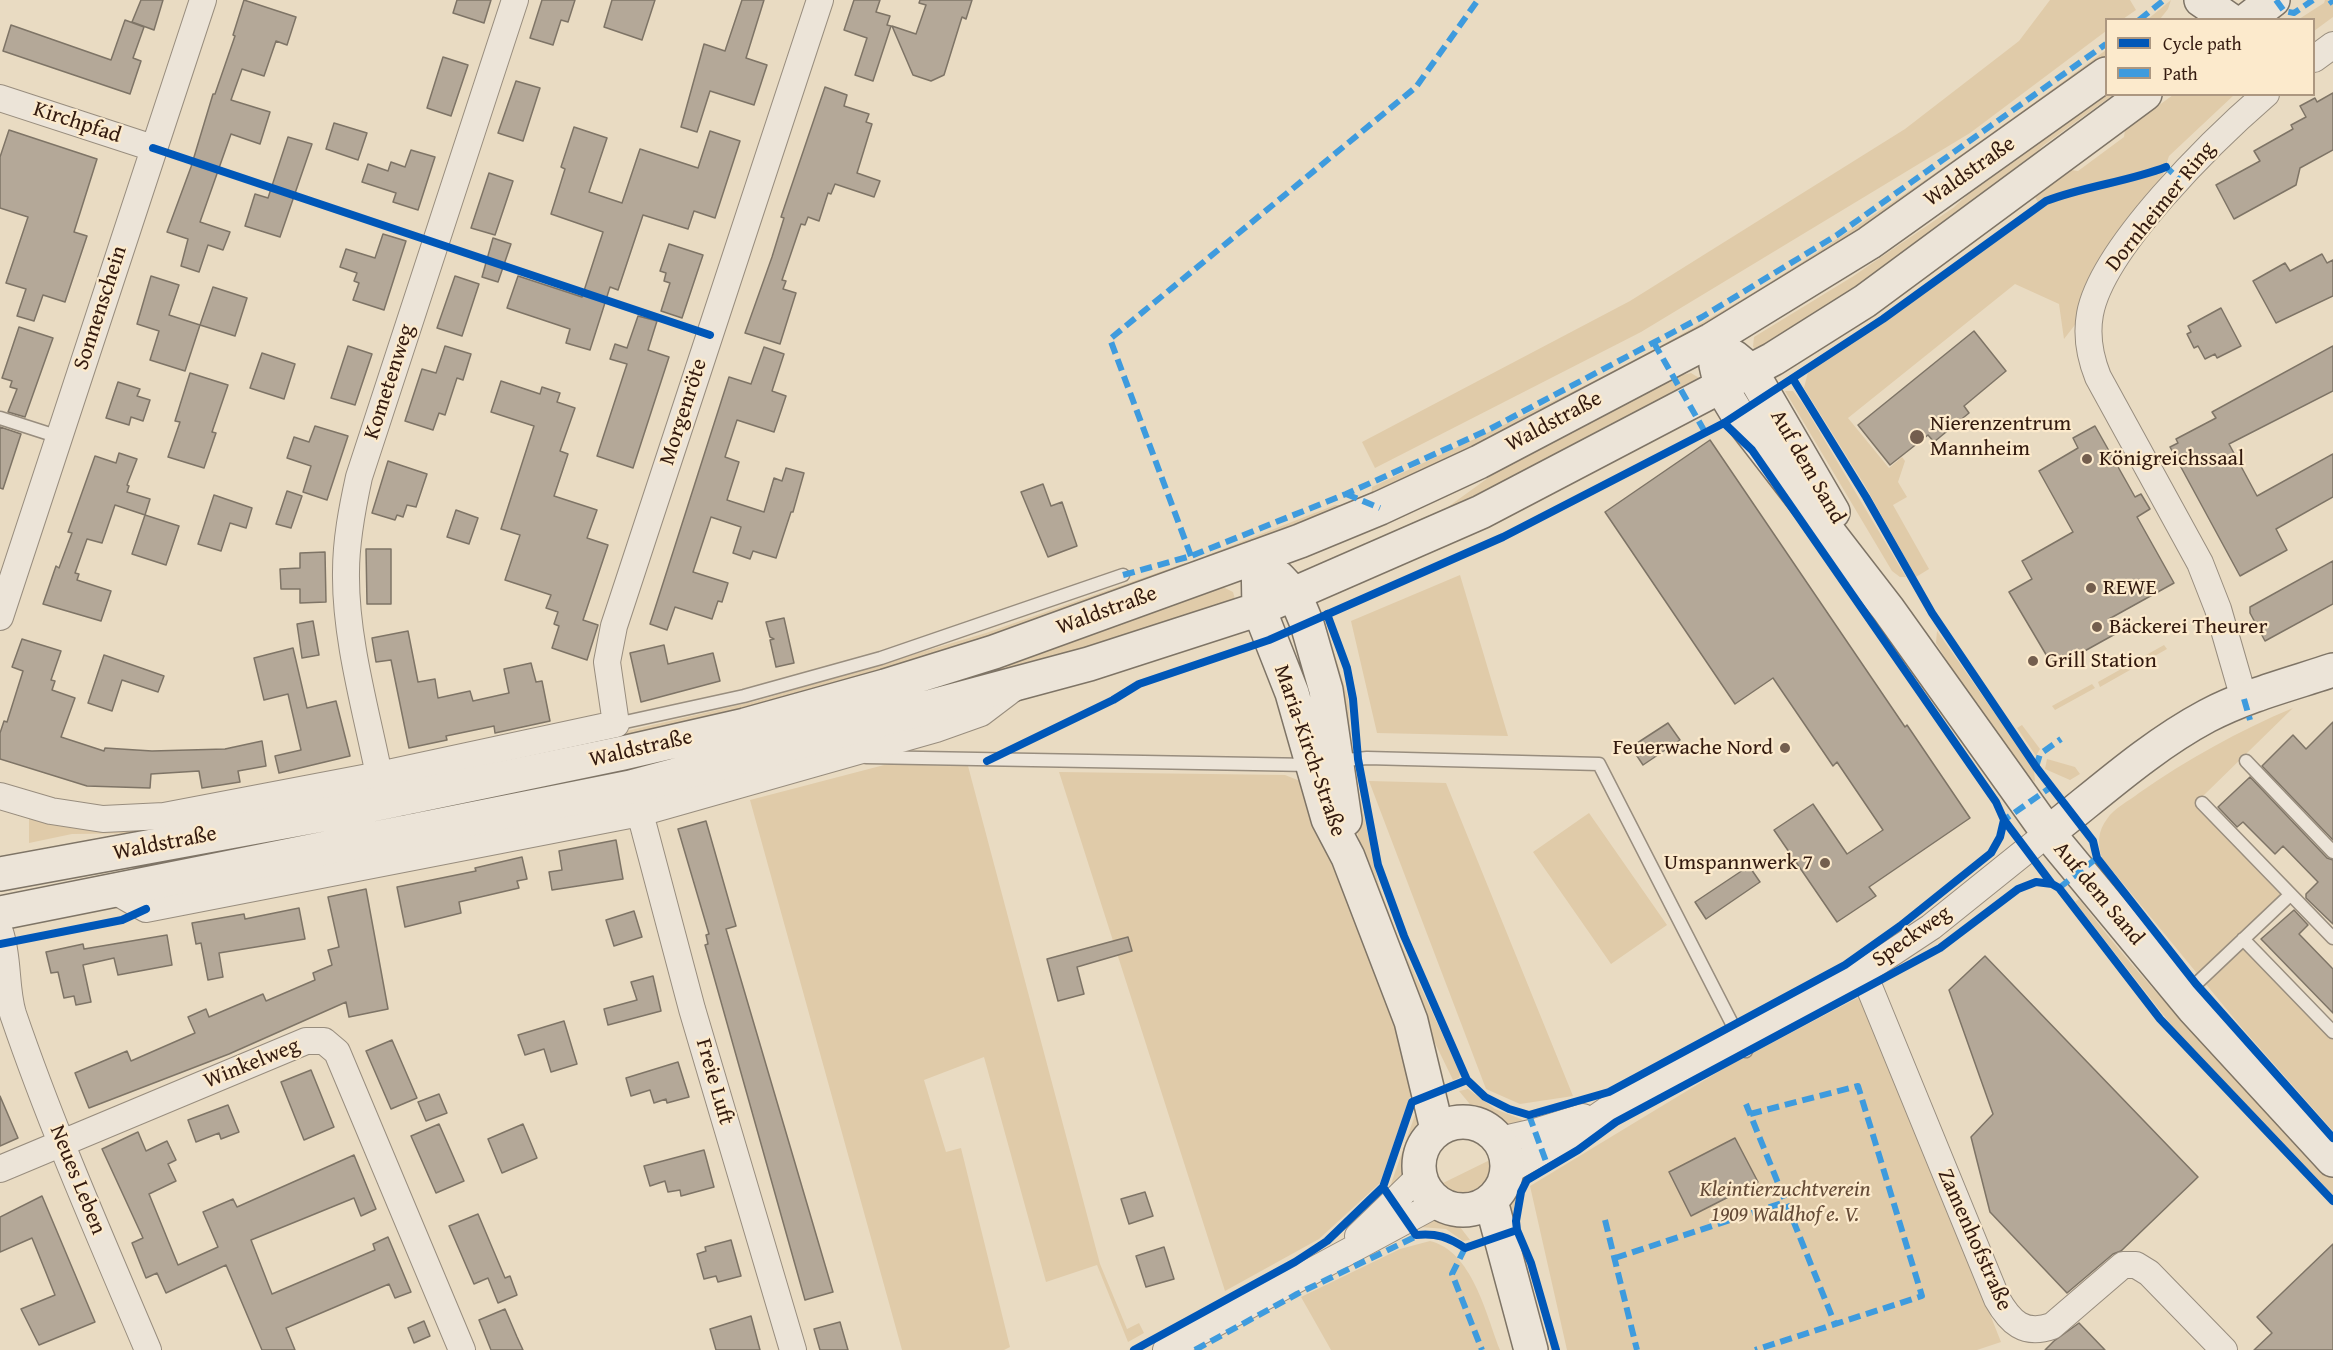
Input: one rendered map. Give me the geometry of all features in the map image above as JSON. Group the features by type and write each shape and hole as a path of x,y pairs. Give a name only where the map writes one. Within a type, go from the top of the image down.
{"main road":[{"path":"2250,18 2273,0"},
{"path":"2205,4 2227,18"},
{"path":"2205,4 2234,18"},
{"name":"Waldstraße","path":"0,874 333,813 746,725 885,686 994,652 1258,556 1380,508 1461,470 1711,340 1869,243 2105,75"},
{"name":"Waldstraße","path":"0,913 631,787 1019,684 1205,629 1259,609 1481,512 1751,371 1866,302 2142,96"},
{"name":"Auf dem Sand","path":"1711,340 1751,371 1888,609"},
{"name":"Auf dem Sand","path":"1711,340 1721,387 1773,462 1888,609 2048,833 2193,1008 2333,1160"},
{"path":"1258,556 1259,609"},
{"name":"Maria-Kirch-Straße","path":"1258,556 1294,595 1307,624 1326,690 1324,763"},
{"name":"Maria-Kirch-Straße","path":"1259,609 1292,693 1324,763 1348,858 1451,1125"},
{"path":"2048,833 2138,760 2206,716 2244,699 2333,670"},
{"path":"1451,1125 1491,1130 1500,1140 1507,1155 1508,1171 1499,1193 1463,1205 1426,1191 1420,1176 1419,1159 1425,1142 1451,1125"},
{"path":"1463,1205 1520,1317 1531,1350"}],"street":[{"name":"Sonnenschein","path":"0,617 203,0"},
{"name":"Kometenweg","path":"379,775 349,620 346,573 350,520 359,477 515,0"},
{"name":"Morgenröte","path":"616,724 607,662 614,626 820,0"},
{"path":"2315,58 2333,45"},
{"name":"Dornheimer Ring","path":"2244,699 2218,609 2200,563 2098,377 2090,355 2089,328 2096,292 2117,255 2179,178 2230,125 2264,96"},
{"name":"Kirchpfad","path":"0,98 153,148"},
{"name":"Waldstraße","path":"112,890 146,909 640,813 853,753 981,713 1019,684"},
{"name":"Waldstraße","path":"0,796 51,811 102,819 164,816 379,775 616,724"},
{"name":"Freie Luft","path":"640,813 693,1009 793,1350"},
{"name":"Speckweg","path":"1500,1140 1607,1110 1743,1045 1866,980 2048,833"},
{"name":"Neues Leben","path":"0,932 6,999 60,1142 148,1350"},
{"name":"Zamenhofstraße","path":"1866,980 1997,1299 2011,1320 2024,1329 2038,1330 2052,1326 2123,1265 2136,1265 2149,1273 2224,1350"},
{"name":"Winkelweg","path":"0,1169 306,1041 324,1041 337,1052 462,1350"},
{"name":"Speckweg","path":"1508,1171 1570,1136 1607,1110"},
{"path":"1335,1257 1420,1176"},
{"path":"1166,1350 1335,1257 1463,1205"}],"lane":[{"path":"0,418 59,437"},
{"name":"Waldstraße","path":"616,724 744,696 881,658 1123,575"},
{"path":"853,753 868,757 987,761 1324,763 1367,758 1599,764 1743,1045"},
{"path":"2246,761 2333,852"},
{"path":"2202,803 2333,938"},
{"path":"2196,984 2290,895"},
{"path":"2243,939 2333,1032"}],"green space":[{"path":"2050,0 2130,0 2136,10 2124,18 2105,18 2105,32 1970,133 1641,332 1375,468 1362,442 1630,301 1905,129 2019,41"},
{"path":"2171,0 2168,9 2161,18 2149,18"},
{"path":"2325,0 2333,0 2333,17 2315,30 2315,18 2301,18 2324,3"},
{"path":"2105,51 2105,63 1764,296 1595,390 1371,496 1372,487 1617,369 1712,317 1848,232"},
{"path":"2105,90 2105,96 2112,96 2044,145 1988,197 1762,352 1753,347 1754,337 1852,277 1953,208 2003,163"},
{"path":"2172,96 2233,96 2169,156 2161,180 2108,245 2093,274 2081,317 2064,339 2059,304 2015,284 1848,418 1889,468 1902,457 1905,461 1898,482 1907,497 1893,505 1929,569 1916,577 1864,484 1804,388 1808,372 2041,208 2035,197 2071,170 2078,171 2124,137 2125,130"},
{"path":"1691,373 1701,379 1436,523 1441,512 1521,454 1660,380"},
{"path":"1785,391 1793,391 1803,404 1906,577 1900,577 1892,571"},
{"path":"1335,505 1354,505 1203,565 1205,556"},
{"path":"1185,563 1191,570 989,644 755,710 149,833 72,834 29,843 29,817 106,827 536,752 756,701 986,633"},
{"path":"1460,575 1508,736 1377,733 1351,621"},
{"path":"1223,587 1233,592 1237,606 748,749 175,862"},
{"path":"1320,625 1327,629 1348,698 1351,742 1346,745"},
{"path":"1937,631 2034,769 2035,782 2026,774 1955,674 1936,643"},
{"path":"2164,645 2167,649 2100,687 2098,682"},
{"path":"2092,684 2095,688 2055,710 2052,706"},
{"path":"2293,708 2203,796 2201,810 2281,892 2281,900 2238,941 2333,1039 2333,1131 2242,1028 2102,858 2099,847 2099,837 2104,824 2110,815 2122,805 2214,746"},
{"path":"2022,725 2040,749 2036,756 2017,728"},
{"path":"2047,759 2075,767 2080,774 2070,780 2045,769"},
{"path":"888,764 968,766 1100,1264 1127,1329 1139,1323 1144,1333 1128,1342 1097,1265 1046,1282 984,1057 924,1080 946,1152 961,1148 1010,1347 1004,1350 902,1350 750,800"},
{"path":"1059,772 1285,775 1305,783 1421,1091 1410,1097 1380,1183 1319,1239 1225,1291"},
{"path":"1355,774 1379,886 1400,942 1460,1073 1459,1078 1453,1080 1417,1006 1366,871 1356,827"},
{"path":"1369,781 1446,783 1573,1096 1520,1104 1486,1089"},
{"path":"1589,813 1667,925 1611,964 1533,852"},
{"path":"2079,899 2170,1007 2333,1178 2333,1195 2176,1031 2075,902"},
{"name":"Kleintierzuchtverein 1909 Waldhof e. V.","path":"1863,995 2001,1342 1977,1350 1567,1350 1530,1186 1728,1066"},
{"path":"1468,1089 1495,1109 1521,1119 1528,1125 1507,1127 1474,1109 1459,1091"},
{"path":"1418,1106 1427,1121 1413,1148 1408,1175 1394,1193 1391,1184"},
{"path":"1494,1158 1490,1179 1476,1192 1458,1195 1448,1192 1439,1185"},
{"path":"1539,1161 1540,1168 1526,1178 1519,1189 1512,1219 1507,1199 1521,1176"},
{"path":"1440,1216 1457,1223 1470,1240 1463,1241 1446,1229 1420,1227"},
{"path":"1430,1241 1444,1247 1457,1257 1467,1270 1483,1302 1500,1350 1331,1350 1301,1297 1400,1249"}],"building":[{"path":"141,0 163,0 154,30 132,22"},
{"path":"244,0 296,17 287,45 276,41 264,76 242,69 231,100 270,112 260,144 231,134 200,222 230,232 223,250 208,245 199,272 181,266 188,239 167,232 235,36 233,35"},
{"path":"457,0 491,0 484,23 453,13"},
{"path":"542,0 575,0 568,22 561,20 553,45 530,38"},
{"path":"612,0 655,0 642,40 604,27"},
{"path":"742,0 764,0 746,58 767,65 754,105 710,91 697,132 681,127 704,44 725,51"},
{"path":"854,0 880,0 876,12 890,16 887,25 891,26 873,81 855,75 867,38 844,30"},
{"path":"920,0 972,0 966,19 962,17 944,75 931,81 913,75 892,26 916,34 926,5 919,3"},
{"path":"125,20 144,27 133,58 141,61 130,94 3,51 11,25 111,60"},
{"path":"443,57 468,65 451,116 427,108"},
{"path":"516,81 540,88 523,141 498,133"},
{"path":"825,87 847,95 844,106 869,114 866,122 872,124 857,173 880,181 874,197 835,184 831,194 828,193 819,221 808,217 805,225 801,224 782,280 786,281 783,289 796,293 780,344 745,333 772,257 784,218 781,217"},
{"path":"2333,93 2333,150 2300,168 2296,185 2234,219 2216,185 2260,161 2254,151 2293,129 2291,125 2306,117 2300,106 2315,98 2317,102"},
{"path":"334,123 367,133 358,160 326,149"},
{"path":"574,127 607,138 589,192 622,203 640,149 698,168 710,131 740,141 715,218 694,211 688,229 643,215 618,290 610,287 590,350 566,343 570,329 507,308 518,276 582,297 603,232 551,214 565,169 561,167"},
{"path":"9,130 97,159 74,232 87,236 65,302 43,295 34,321 17,316 26,289 6,283 28,217 0,208 0,157"},
{"path":"288,137 312,144 280,237 245,226 255,194 268,198"},
{"path":"411,150 435,157 418,210 393,202 396,193 362,182 368,164 388,171 391,162 405,167"},
{"path":"489,173 513,181 495,235 471,228"},
{"path":"383,234 406,241 384,310 353,300 359,283 354,281 357,273 340,267 346,249 375,258"},
{"path":"493,238 511,244 498,282 482,277"},
{"path":"669,244 703,255 682,318 661,311 670,283 664,281 666,273 660,271"},
{"path":"2322,254 2327,263 2333,260 2333,296 2276,323 2253,281 2285,263 2290,271"},
{"path":"151,276 179,285 169,315 200,325 185,371 150,360 159,331 137,324"},
{"path":"455,276 479,284 462,336 437,328"},
{"path":"213,287 247,298 235,336 200,325"},
{"path":"2221,308 2241,346 2217,358 2215,354 2205,359 2198,346 2194,348 2187,334 2191,332 2188,326"},
{"path":"638,316 657,321 648,350 669,357 633,468 597,456 627,364 610,359 615,344 627,348"},
{"path":"19,327 53,338 25,417 8,412 17,389 10,387 12,381 2,378"},
{"path":"1974,331 2006,371 1964,406 1969,413 1934,442 1928,435 1890,465 1858,425"},
{"path":"348,346 372,354 355,405 331,398"},
{"path":"445,346 471,354 463,380 457,378 445,415 439,413 433,430 405,421 422,369 436,373"},
{"path":"2333,346 2333,391 2229,444 2257,496 2333,454 2333,497 2276,529 2287,550 2240,576 2170,447 2178,443 2176,439 2216,418 2212,412"},
{"path":"764,347 784,354 772,391 786,396 774,432 737,420 725,457 739,462 727,500 764,512 774,478 782,481 786,468 804,473 776,558 753,551 750,559 733,553 741,527 711,517 693,572 728,583 722,602 718,601 712,619 675,607 667,630 650,624 729,377 751,384"},
{"path":"262,353 295,364 284,399 250,388"},
{"path":"190,373 228,385 212,432 216,433 204,468 168,457 180,422 175,421"},
{"path":"501,381 540,394 542,387 560,393 557,402 575,408 560,451 568,454 554,496 597,510 587,538 608,545 583,620 598,625 587,660 552,648 559,626 554,624 558,612 546,608 551,595 505,580 520,535 501,529 534,426 491,412"},
{"path":"118,382 140,389 137,396 150,400 143,421 131,417 129,425 106,418"},
{"path":"315,426 348,436 327,500 303,492 311,466 287,458 294,437 309,442"},
{"name":"REWE","path":"2095,426 2135,497 2141,494 2150,509 2137,517 2174,583 2109,619 2117,633 2054,668 2009,592 2032,579 2022,561 2073,532 2039,471 2078,448 2073,438"},
{"path":"0,427 21,434 3,489 0,488"},
{"path":"1710,440 1905,727 1907,725 1970,818 1869,887 1876,896 1837,922 1774,830 1813,804 1847,854 1883,830 1837,762 1833,766 1773,678 1735,704 1605,512"},
{"path":"119,453 137,459 127,485 129,486 127,492 150,499 145,515 115,505 102,543 87,539 75,573 79,574 77,580 111,591 101,621 43,604 56,566 59,568 72,533 68,532 95,456 116,463"},
{"path":"388,461 427,474 416,507 407,505 403,517 397,515 395,520 372,513"},
{"path":"1043,484 1051,506 1062,502 1077,546 1048,557 1021,492"},
{"path":"287,491 302,496 291,528 276,524"},
{"path":"214,495 252,508 246,528 230,523 221,551 198,544"},
{"path":"456,510 478,518 469,544 447,537"},
{"path":"145,515 179,526 166,565 132,554"},
{"path":"366,549 391,549 391,604 367,604"},
{"path":"325,552 326,602 300,603 300,589 281,589 280,569 300,568 300,553"},
{"path":"2333,561 2333,604 2265,641 2250,613 2250,607"},
{"path":"784,618 794,663 776,667 770,640 774,639 770,637 766,622"},
{"path":"313,621 319,655 302,658 297,624"},
{"path":"408,631 418,682 435,679 438,698 470,691 473,701 509,693 504,669 531,663 536,682 542,681 550,721 495,733 494,726 446,736 447,740 409,748 391,660 376,662 372,638"},
{"path":"22,639 61,651 51,680 55,681 52,690 75,698 61,737 104,751 105,748 152,751 225,749 262,741 266,766 238,771 240,782 202,788 199,771 151,774 150,788 87,786 0,759 0,733 4,721 7,722 23,671 12,667"},
{"path":"664,645 668,664 713,653 720,681 641,702 630,653"},
{"path":"293,648 307,708 336,701 350,756 279,773 275,756 301,750 288,694 264,700 254,658"},
{"path":"104,655 164,676 158,692 122,680 112,711 88,703"},
{"path":"2333,722 2333,840 2262,766 2293,735 2306,749"},
{"path":"1668,723 1680,740 1643,765 1631,747"},
{"path":"2250,777 2327,858 2333,860 2333,924 2306,898 2306,894 2318,882 2283,846 2275,854 2243,822 2237,827 2218,807"},
{"path":"706,821 736,926 726,929 833,1292 805,1300 705,945 708,944 706,935 709,934 678,829"},
{"path":"616,840 623,879 552,890 549,872 562,870 559,851"},
{"path":"522,857 527,879 517,881 519,888 459,902 461,913 405,927 397,887 476,871 475,868"},
{"path":"1749,866 1760,882 1706,919 1695,902"},
{"path":"366,889 388,1009 349,1017 346,1002 229,1054 89,1108 75,1073 127,1051 131,1061 195,1033 188,1017 206,1009 209,1017 263,994 266,1001 315,980 313,973 332,965 328,950 339,947 328,897"},
{"path":"299,908 305,939 219,953 223,977 208,980 201,943 196,944 192,923 244,914 245,919"},
{"path":"2294,910 2308,925 2299,934 2333,969 2333,1013 2261,939"},
{"path":"634,911 642,937 614,946 606,920"},
{"path":"167,935 172,965 118,975 114,958 83,965 91,1002 76,1005 74,996 64,998 58,972 51,973 46,952 83,944 84,949"},
{"path":"1128,937 1132,951 1077,967 1084,994 1058,1001 1047,959"},
{"path":"1985,956 2198,1177 2121,1251 2113,1254 2067,1293 1990,1212 1971,1137 1993,1114 1949,990"},
{"path":"653,976 661,1011 608,1025 604,1009 637,1000 631,982"},
{"path":"564,1021 577,1064 551,1072 544,1049 525,1055 518,1035"},
{"path":"392,1040 417,1098 391,1109 366,1051"},
{"path":"678,1062 689,1097 667,1103 666,1099 654,1103 650,1090 631,1096 626,1078"},
{"path":"311,1070 334,1127 304,1140 281,1082"},
{"path":"439,1094 447,1113 426,1121 418,1102"},
{"path":"0,1096 18,1138 0,1146"},
{"path":"228,1105 239,1132 221,1139 219,1133 196,1142 188,1120"},
{"path":"439,1124 464,1181 436,1193 411,1136"},
{"path":"523,1124 537,1158 502,1173 488,1139"},
{"path":"138,1132 146,1151 167,1141 176,1160 168,1164 176,1181 149,1194 178,1265 218,1247 203,1212 233,1199 237,1207 354,1155 376,1209 361,1216 354,1198 251,1240 272,1294 375,1250 373,1244 388,1237 411,1292 395,1298 389,1284 286,1328 295,1350 262,1350 226,1265 166,1293 157,1273 146,1278 132,1243 143,1238 102,1149"},
{"path":"1735,1138 1758,1182 1691,1216 1669,1172"},
{"path":"704,1150 714,1187 681,1196 680,1190 668,1192 665,1181 650,1186 644,1166"},
{"path":"1145,1192 1153,1216 1129,1224 1121,1199"},
{"path":"42,1196 95,1322 39,1345 21,1309 55,1295 32,1238 0,1252 0,1217"},
{"path":"478,1214 505,1278 510,1276 517,1295 498,1303 488,1278 474,1284 449,1226"},
{"path":"731,1240 741,1276 718,1282 716,1276 704,1279 697,1254 706,1251 705,1247"},
{"path":"2333,1244 2333,1350 2254,1350 2272,1333 2257,1317"},
{"path":"1164,1247 1174,1279 1146,1287 1136,1256"},
{"path":"505,1309 523,1350 491,1350 479,1320"},
{"path":"751,1316 760,1350 716,1350 710,1329"},
{"path":"424,1321 430,1336 414,1343 408,1328"},
{"path":"840,1322 848,1350 820,1350 814,1329"},
{"path":"2079,1323 2105,1350 2045,1350 2054,1341"}],"marked path":[{"path":"1191,556 1110,339 1416,87 1478,0"},
{"path":"2142,18 2164,0"},
{"path":"2276,0 2284,11 2294,13 2313,0"},
{"path":"2330,0 2333,4"},
{"path":"1123,575 1191,556 1346,494 1488,430 1702,317 1837,235 2105,45"},
{"path":"2163,168 2166,167 2179,179"},
{"path":"1654,343 1705,432"},
{"path":"1346,494 1380,508"},
{"path":"2244,699 2250,720"},
{"path":"2036,767 2040,754 2061,739"},
{"path":"2003,825 2004,820 2051,787"},
{"path":"2059,888 2097,858"},
{"path":"1750,1114 1858,1086 1922,1296 1755,1350"},
{"path":"1746,1104 1835,1324"},
{"path":"1529,1115 1548,1167"},
{"path":"1615,1258 1785,1202"},
{"path":"1605,1220 1637,1350"},
{"path":"1195,1350 1297,1294 1419,1235"},
{"path":"1465,1248 1452,1274 1482,1350"}],"cycle path":[{"path":"153,148 710,335"},
{"path":"987,761 1113,700 1139,684 1269,640 1503,537 1724,423 1883,319 2046,201 2166,167"},
{"path":"1793,379 1866,497 1932,613 2036,767 2093,841 2097,858 2196,984 2333,1138"},
{"path":"1724,423 1752,450 1996,802 2004,820 2052,884 2059,888 2160,1019 2333,1201"},
{"path":"1327,614 1347,668 1353,699 1358,759 1378,865 1404,936 1467,1080 1485,1097 1509,1109 1529,1115 1609,1092 1845,965 1900,926 1991,853 2000,837 2004,820"},
{"path":"1556,1350 1531,1263 1517,1230 1516,1221 1521,1192 1527,1180 1578,1150 1616,1122 1940,948 2018,889 2036,882 2052,884"},
{"path":"0,944 122,920 146,909"},
{"path":"1134,1350 1295,1262 1327,1241 1383,1187 1412,1102 1467,1080"},
{"path":"1383,1187 1416,1235 1442,1237 1465,1248 1517,1230"}],"place":[{"name":"Nierenzentrum Mannheim","path":"1917,437"},
{"name":"Königreichssaal","path":"2087,459"},
{"name":"REWE","path":"2091,588"},
{"name":"Bäckerei Theurer","path":"2097,627"},
{"name":"Grill Station","path":"2033,661"},
{"name":"Feuerwache Nord","path":"1785,748"},
{"name":"Umspannwerk 7","path":"1825,863"}]}
